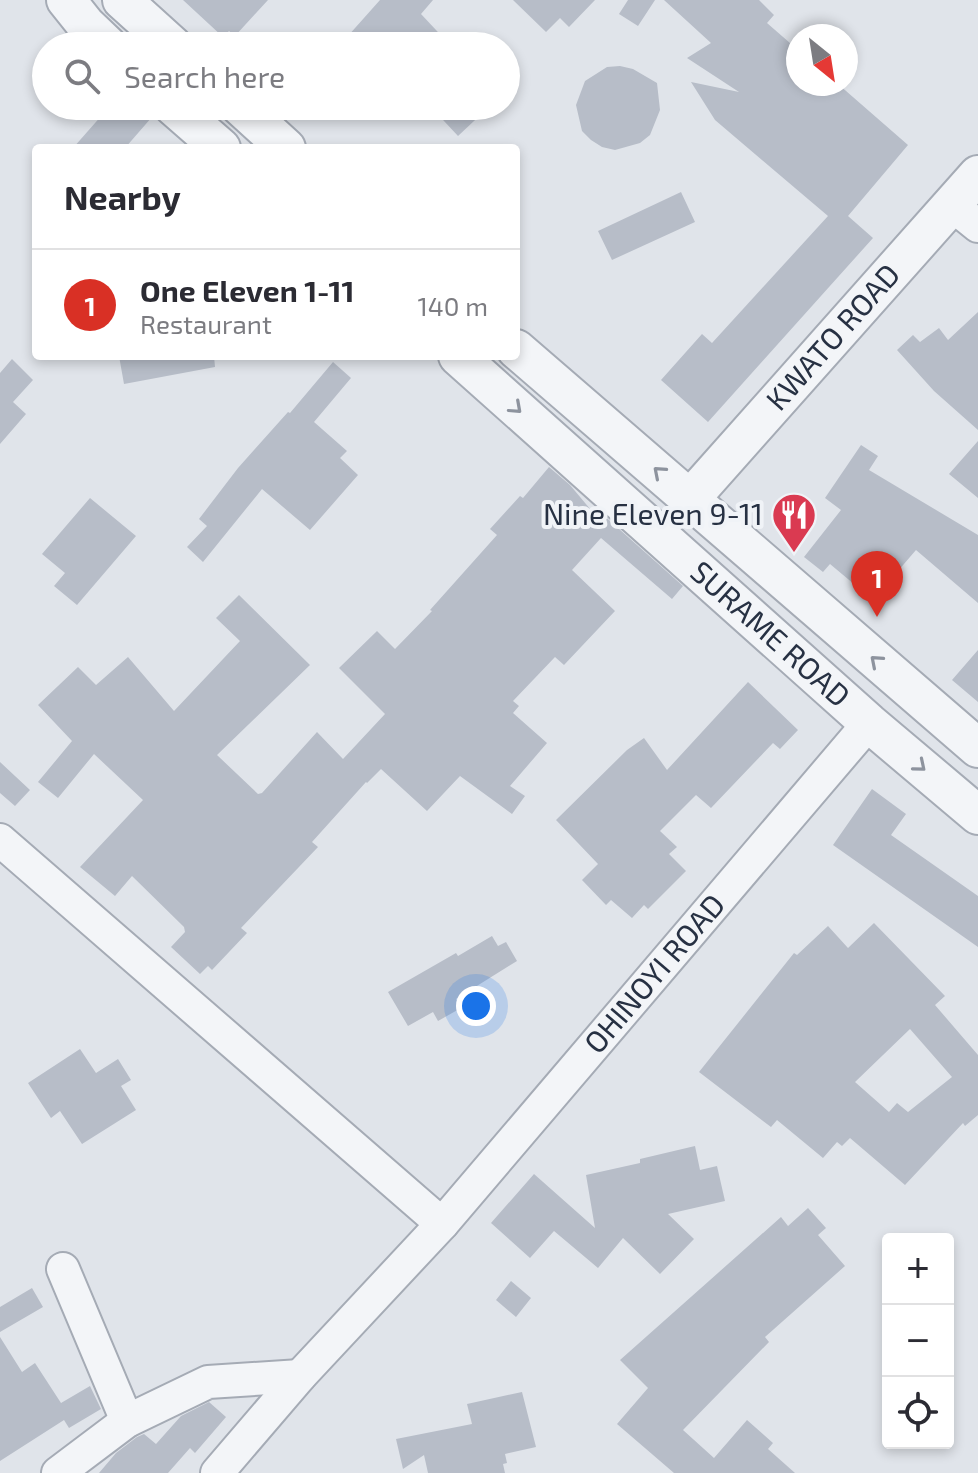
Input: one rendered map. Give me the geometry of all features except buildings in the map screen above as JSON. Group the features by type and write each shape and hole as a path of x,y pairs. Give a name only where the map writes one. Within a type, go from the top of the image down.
{"street":[{"path":"66,0 93,32"},
{"path":"122,0 157,32"},
{"path":"189,120 216,144"},
{"path":"255,120 282,144"},
{"name":"KWATO ROAD","path":"690,499 965,216 978,175"},
{"name":"SURAME ROAD","path":"520,352 978,748"},
{"name":"SURAME ROAD","path":"462,360 869,723 978,815"},
{"name":"OHINOYI ROAD","path":"217,1473 300,1376 442,1224 869,723"},
{"path":"0,840 442,1224"},
{"path":"63,1269 127,1421"},
{"path":"58,1473 127,1421 208,1382 300,1376"}],"place":[{"name":"Nine Eleven 9-11","path":"794,554"},
{"name":"One Eleven 1-11","path":"877,617"}]}
